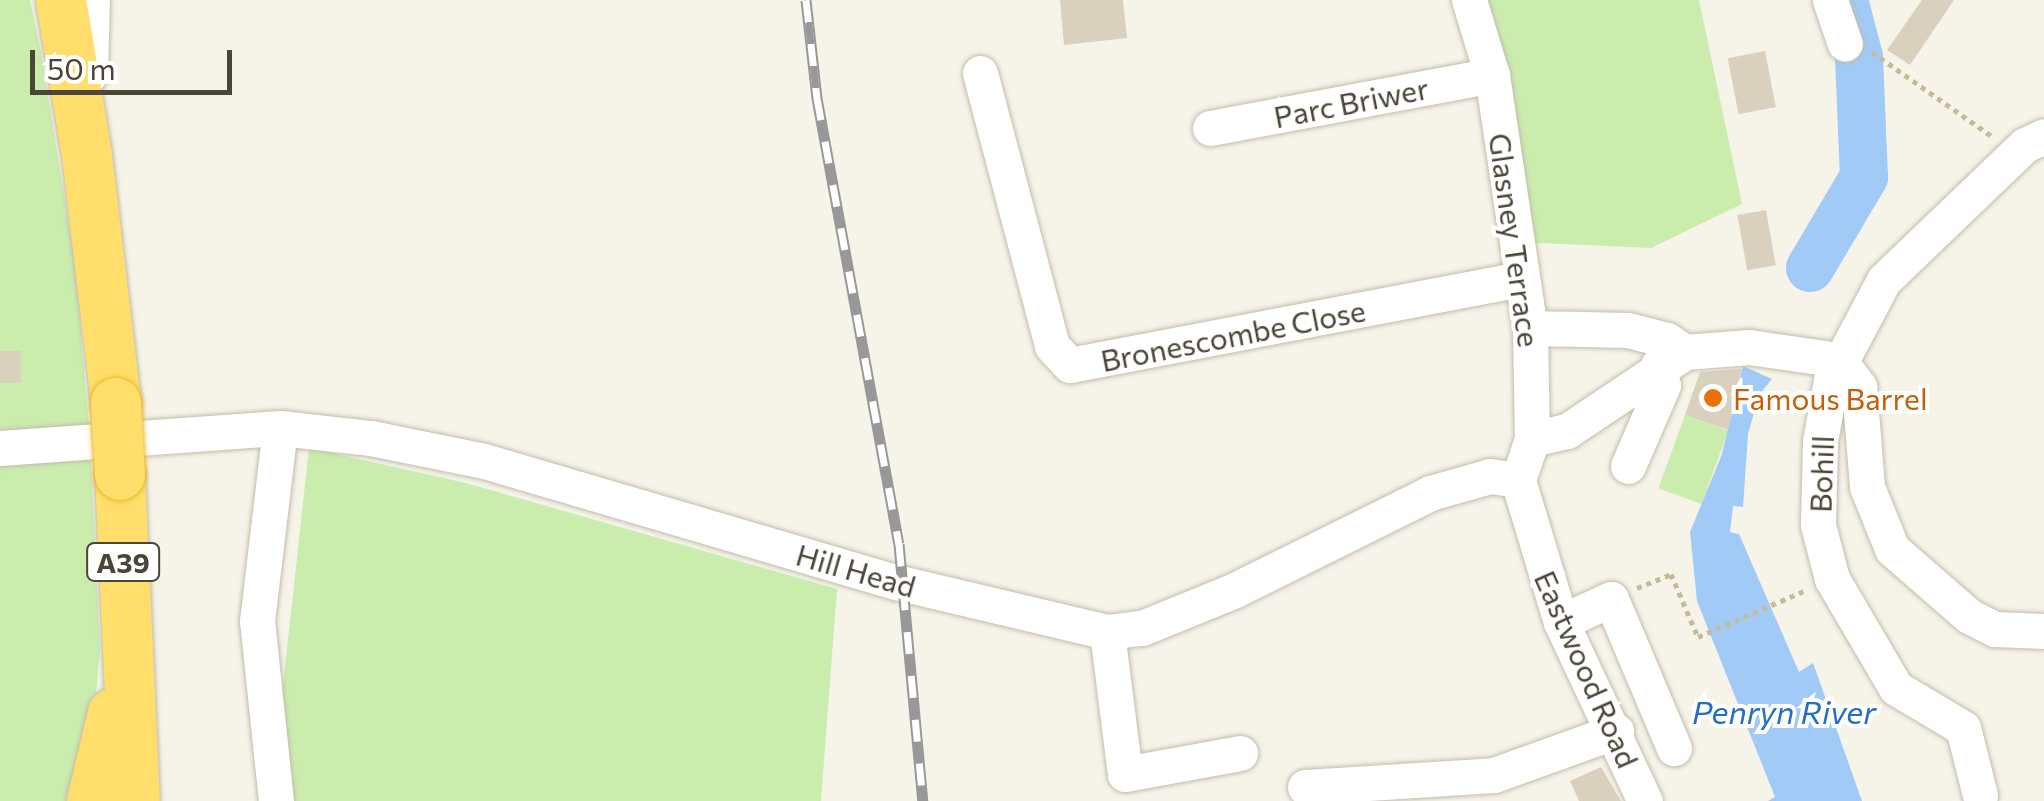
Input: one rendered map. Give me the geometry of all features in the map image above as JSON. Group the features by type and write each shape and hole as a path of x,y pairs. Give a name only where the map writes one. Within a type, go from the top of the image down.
{"highway":[{"name":"A39","path":"61,0 87,154 116,403 135,801"},
{"name":"A39","path":"92,801 126,650"}],"street":[{"path":"87,154 92,0"},
{"name":"Glasney Terrace","path":"1469,0 1492,75 1530,328 1532,439 1518,480"},
{"path":"1830,0 1855,46"},
{"name":"Bronescombe Close","path":"980,74 1052,346 1070,365 1522,279"},
{"name":"Parc Briwer","path":"1210,128 1492,75"},
{"path":"1532,439 1567,432 1672,359 1749,347 1839,360 1896,265 2011,159 2044,136"},
{"path":"1530,328 1628,330 1667,340 1672,359 1628,466"},
{"name":"Bohill","path":"1839,360 1859,387 1867,486 1892,549 1969,616 1995,629 2044,631"},
{"name":"Bohill","path":"1839,360 1823,415 1818,494 1818,525 1832,579 1896,688 1963,728 1980,794"},
{"path":"276,801 257,621 280,428"},
{"name":"Hill Head","path":"0,448 280,428 484,461 928,591 1107,632 1142,628 1235,590 1430,493 1480,478 1518,480"},
{"name":"Eastwood Road","path":"1518,480 1560,622 1616,730 1645,801"},
{"path":"1560,622 1611,599 1674,748"},
{"path":"1107,632 1121,787 1240,753"},
{"path":"1305,787 1500,788 1616,730"}],"path":[{"path":"1855,46 1984,127 2011,159"},
{"path":"1671,574 1698,637 1775,603"}],"green space":[{"path":"0,0 30,0 41,52 75,263 90,439 0,446 0,383 20,383 21,352 0,351"},
{"path":"1469,0 1699,0 1742,204 1651,248 1517,242"},
{"path":"1685,415 1728,431 1702,504 1658,488"},
{"path":"90,441 100,649 94,716 67,801 0,801 0,449"},
{"path":"309,448 466,483 837,589 821,801 293,801 282,694"}],"water":[{"name":"Penryn River","path":"1743,366 1772,379 1759,395 1748,434 1743,507 1733,506 1730,532 1739,534 1799,672 1813,663 1862,801 1768,801 1775,797 1697,601 1690,532 1722,454"}],"building":[{"path":"1060,0 1123,0 1127,38 1064,45"},
{"path":"1922,0 1954,0 1910,65 1887,50"},
{"path":"1765,51 1776,107 1739,114 1728,58"},
{"path":"1766,210 1776,265 1747,270 1737,215"},
{"path":"0,351 21,351 21,383 0,383"},
{"name":"Famous Barrel","path":"1742,369 1728,430 1685,415 1700,372"},
{"path":"1601,767 1621,801 1579,801 1570,781"}],"waterway":[{"path":"1810,268 1864,177 1859,57 1844,0"}],"railway":[{"path":"806,0 817,98 899,544 923,801"}],"place":[{"name":"Famous Barrel","path":"1713,398"}]}
